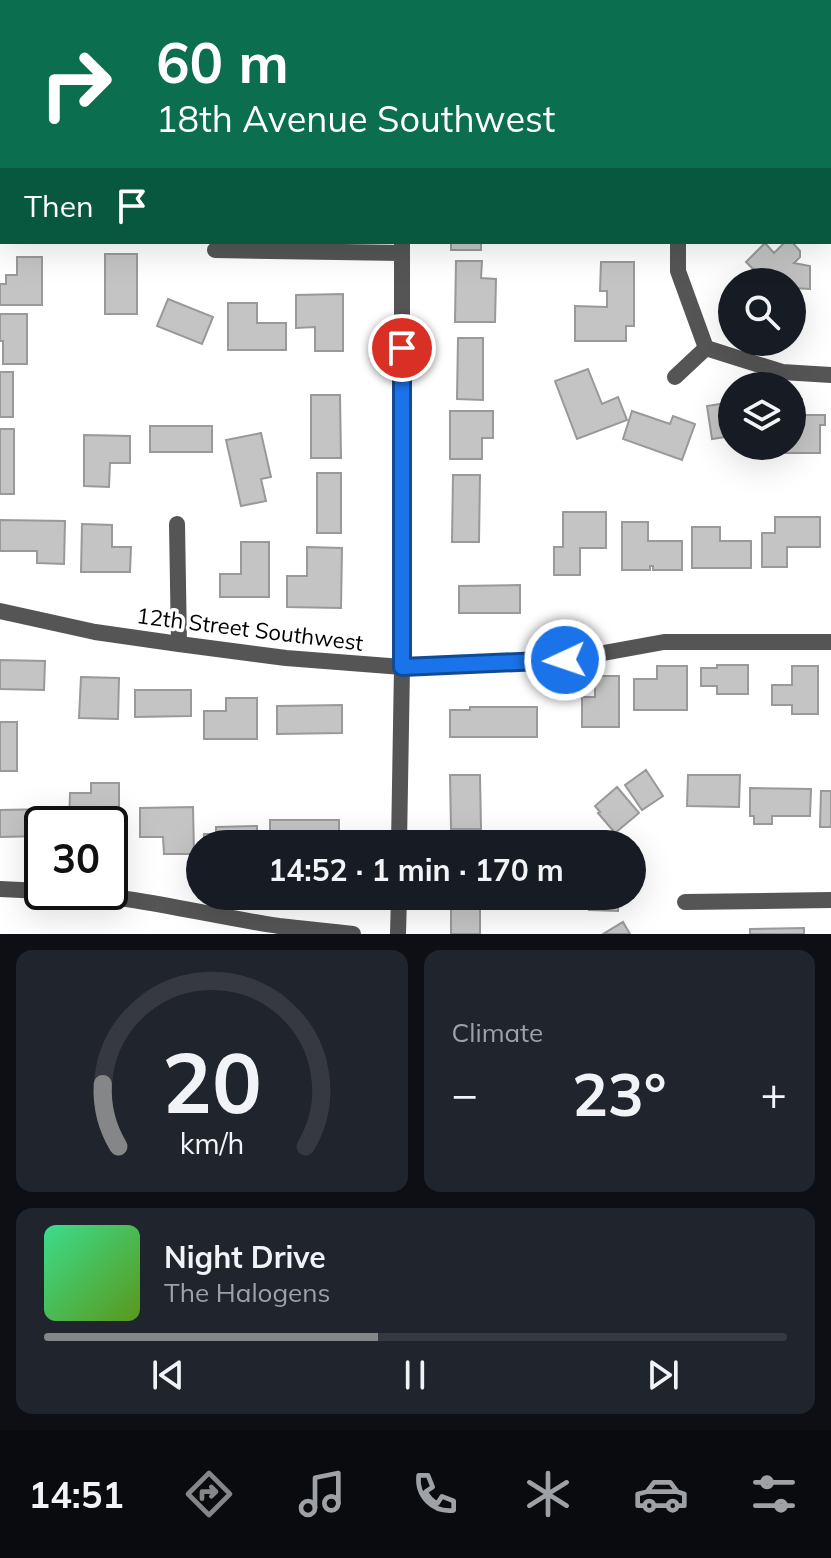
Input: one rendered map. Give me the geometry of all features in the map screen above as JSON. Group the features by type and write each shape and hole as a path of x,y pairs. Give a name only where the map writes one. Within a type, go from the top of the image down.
{"street":[{"path":"678,244 678,271 706,348"},
{"path":"215,250 402,247 399,830"},
{"path":"706,348 782,372 831,375"},
{"path":"675,377 706,348"},
{"path":"177,524 179,644"},
{"name":"12th Street Southwest","path":"0,611 95,632 179,644 286,658 402,667 565,660 664,642 831,642"},
{"path":"0,889 24,890"},
{"path":"685,902 831,900"},
{"path":"128,901 279,926 353,934"},
{"path":"398,934 399,910"}],"building":[{"path":"451,244 481,244 481,250 451,250"},
{"path":"766,244 774,253 783,244 794,244 800,251 800,257 794,263 810,266 810,289 806,289 806,268 752,268 746,262"},
{"path":"105,254 137,254 137,314 105,314"},
{"path":"17,257 42,257 42,305 0,305 0,284 6,284 6,275 17,275"},
{"path":"456,261 482,261 481,278 496,279 495,322 455,322"},
{"path":"601,262 634,262 634,326 626,326 626,341 575,341 575,306 607,307 607,291 600,291"},
{"path":"343,294 343,351 315,351 315,327 296,328 296,295"},
{"path":"168,299 213,317 202,344 157,326"},
{"path":"228,303 257,303 257,323 286,323 286,350 228,350"},
{"path":"0,314 27,314 27,364 3,364"},
{"path":"458,338 483,338 483,400 457,399"},
{"path":"588,369 602,404 618,397 627,420 577,439 555,381"},
{"path":"0,372 13,372 13,417 0,417"},
{"path":"311,395 340,395 341,458 311,458"},
{"path":"718,404 718,438 712,439 707,406"},
{"path":"450,411 493,411 493,438 482,438 482,459 450,459"},
{"path":"632,411 670,424 673,416 695,424 682,460 623,439"},
{"path":"806,415 825,415 825,425 820,425 820,453 806,453"},
{"path":"150,426 212,426 212,452 150,452"},
{"path":"0,429 14,429 14,494 0,494"},
{"path":"261,433 271,477 261,479 266,501 241,506 226,440"},
{"path":"84,435 130,436 130,463 110,463 109,487 84,486"},
{"path":"317,473 341,473 341,533 317,533"},
{"path":"453,475 480,475 479,542 452,542"},
{"path":"563,512 606,512 606,548 580,548 580,575 554,575 554,547 563,547"},
{"path":"775,517 820,517 820,547 787,547 787,567 762,567 762,533 775,533"},
{"path":"0,520 65,521 64,564 37,563 37,551 0,551"},
{"path":"622,522 648,522 648,541 682,541 682,570 653,570 650,566 650,570 622,570"},
{"path":"82,524 112,525 112,547 131,547 130,572 81,572"},
{"path":"692,527 720,527 720,541 751,541 751,568 692,568"},
{"path":"241,542 269,542 269,597 220,597 220,574 241,574"},
{"path":"307,547 342,548 341,608 287,607 287,576 307,576"},
{"path":"520,585 520,613 459,613 459,586"},
{"path":"0,660 45,661 44,690 0,689"},
{"path":"717,665 748,665 748,694 717,694 717,686 701,686 701,668 717,668"},
{"path":"657,666 687,666 687,710 634,710 634,679 657,679"},
{"path":"792,666 818,666 818,714 792,714 792,705 772,705 772,685 792,685"},
{"path":"595,676 619,676 619,727 582,727 582,697 595,697"},
{"path":"81,677 119,678 118,719 79,718"},
{"path":"135,690 191,690 191,716 135,717"},
{"path":"226,698 257,698 257,739 204,739 204,711 226,711"},
{"path":"342,705 342,733 277,734 277,706"},
{"path":"470,707 537,707 537,737 450,737 450,710 470,710"},
{"path":"0,722 17,722 17,771 0,771"},
{"path":"646,770 663,796 642,810 625,785"},
{"path":"450,775 480,775 481,829 451,829"},
{"path":"688,775 740,775 739,807 687,806"},
{"path":"91,783 119,783 119,806 70,806 70,793 91,793"},
{"path":"617,787 639,813 619,830 612,830 595,806"},
{"path":"750,788 811,789 810,816 772,816 772,824 754,824 754,816 750,816"},
{"path":"821,791 831,791 831,827 820,827"},
{"path":"193,807 193,830 186,830 186,854 164,854 163,837 140,837 140,808"},
{"path":"0,810 24,810 24,836 0,837"},
{"path":"270,820 339,820 339,830 270,830"},
{"path":"257,826 257,830 216,830 216,827"},
{"path":"451,910 480,910 480,934 451,934"},
{"path":"623,922 630,934 603,934"},
{"path":"804,928 804,934 750,934 750,929"}],"route":[{"path":"402,348 402,667 565,660"}]}
